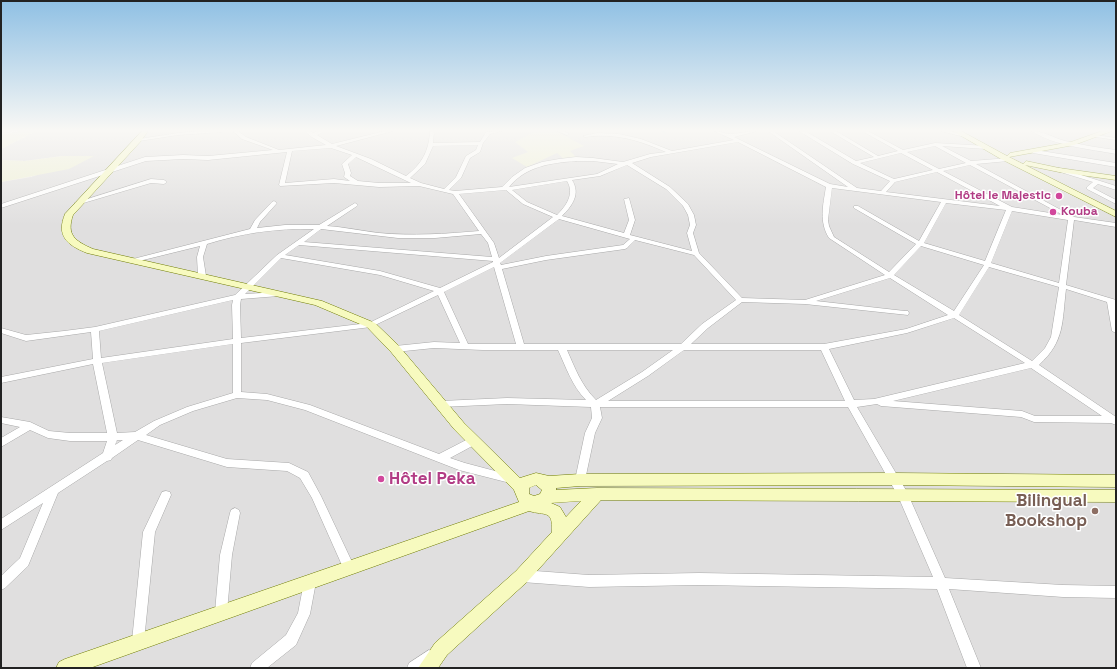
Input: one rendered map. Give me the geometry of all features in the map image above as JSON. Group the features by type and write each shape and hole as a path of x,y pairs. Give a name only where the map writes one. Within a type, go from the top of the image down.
{"main road":[{"path":"118,162 69,214 64,224 66,235 73,242 90,251 135,260 318,303 371,325 395,349 473,441 524,490 558,515 561,524 560,533"},
{"path":"1018,162 1116,214"},
{"path":"1024,162 1116,209"},
{"path":"1025,162 1059,170 1116,178"},
{"path":"65,668 138,641 500,516 524,490 549,489 544,482 580,480 894,479 1116,481"},
{"path":"524,490 597,494 1116,496"},
{"path":"427,668 441,649 522,576 597,494"}],"street":[{"path":"1,206 136,162"},
{"path":"287,162 282,185 334,182 379,185 419,184 455,193 506,189 596,176 632,162"},
{"path":"347,162 345,164 348,173 347,177 358,183"},
{"path":"371,162 419,184"},
{"path":"408,178 423,166 424,162"},
{"path":"446,190 458,178 466,162"},
{"path":"506,189 510,181 520,173 540,165 563,162"},
{"path":"613,162 625,164 661,182 686,206 693,226 690,233 696,254 740,300"},
{"path":"781,162 829,186 1072,217 1116,225"},
{"path":"816,162 856,190"},
{"path":"923,162 1010,209"},
{"path":"882,193 893,181 975,162"},
{"path":"1099,162 1116,165"},
{"path":"855,163 893,181"},
{"path":"971,163 1072,217"},
{"path":"1059,170 1115,188"},
{"path":"1,380 97,361 237,341 371,325 439,290 497,264 558,217 572,200 574,189 569,179"},
{"path":"78,203 151,181 164,182"},
{"path":"1100,183 1089,188 1116,202"},
{"path":"829,186 825,218 827,231 832,238 889,276 1034,364 1115,421"},
{"path":"506,189 534,207 558,217 633,239 696,254"},
{"path":"455,193 490,243 521,346"},
{"path":"626,236 632,220 627,199"},
{"path":"805,302 889,276 920,244 944,201"},
{"path":"252,231 257,221 274,203"},
{"path":"237,395 236,305 238,297 279,256 296,243 355,205"},
{"path":"856,207 920,244 1113,301 1116,331"},
{"path":"395,349 434,345 824,347 907,331 955,315 987,265 1010,209"},
{"path":"441,404 507,401 595,404 851,404 874,402 1034,364 1046,354 1054,343 1072,217"},
{"path":"135,260 204,243 233,234 252,231 320,227 376,235 410,236 458,235 483,232"},
{"path":"296,243 497,264 625,247 633,239"},
{"path":"202,276 200,257 204,243"},
{"path":"279,256 381,273 410,280 439,290 465,346"},
{"path":"2,330 17,336 35,338 96,329 238,297 279,294"},
{"path":"595,404 645,374 684,346 705,326 740,300 805,302 905,313"},
{"path":"96,329 97,361 113,437 107,457"},
{"path":"561,346 574,377 584,393 595,404 597,418 590,433 580,480"},
{"path":"824,347 851,404 903,495 941,583 974,668"},
{"path":"1,525 157,423 190,409 237,395 267,397 307,407 524,490"},
{"path":"874,402 1022,414 1034,419 1115,421"},
{"path":"1,420 30,426 48,434 70,437 137,436 226,463 290,467 298,470 304,475 316,496 349,568"},
{"path":"1,443 30,426"},
{"path":"440,458 473,441"},
{"path":"1,584 24,562 54,490"},
{"path":"138,641 149,532 166,495"},
{"path":"221,612 226,555 235,513"},
{"path":"522,576 589,581 699,579 941,583 1063,591 1116,592"},
{"path":"258,668 291,640 304,614 310,582"},
{"path":"414,668 441,649"}],"shaded area":[{"path":"75,162 1116,162 1116,668 1,668 1,182 31,177"}],"green space":[{"path":"1,162 82,162 69,169 1,182"},
{"path":"519,162 537,162 527,167"}],"place":[{"name":"Hôtel le Majestic","path":"1059,196"},
{"name":"Kouba","path":"1053,212"},
{"name":"Hôtel Peka","path":"381,479"},
{"name":"Bilingual Bookshop","path":"1095,511"}]}
